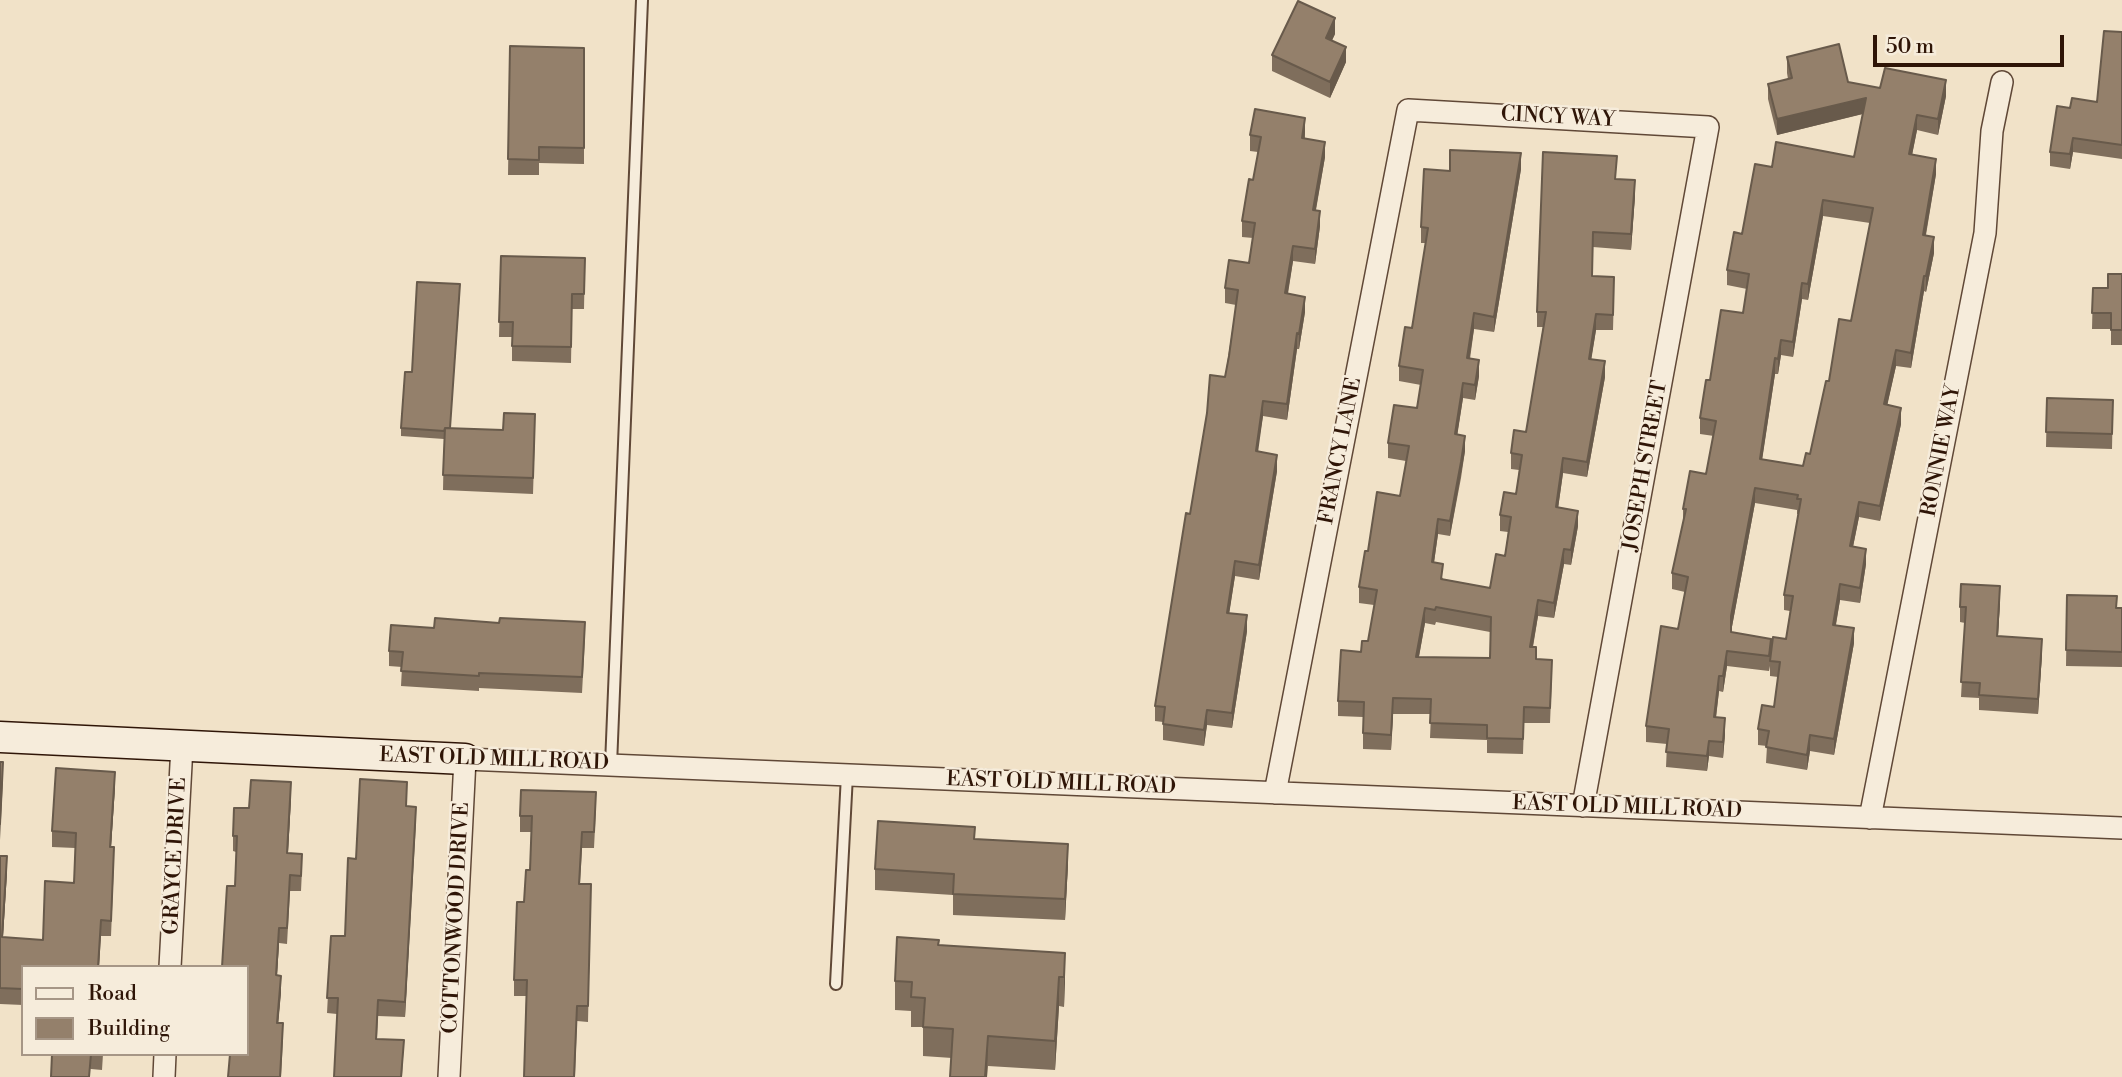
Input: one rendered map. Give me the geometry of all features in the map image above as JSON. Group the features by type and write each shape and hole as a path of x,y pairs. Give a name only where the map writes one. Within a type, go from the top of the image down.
{"street":[{"name":"RONNIE WAY","path":"1870,818 1985,233 1992,131 2002,82"},
{"name":"CINCY WAY","path":"1408,110 1708,127"},
{"name":"FRANCY LANE","path":"1275,793 1408,110"},
{"name":"JOSEPH STREET","path":"1583,806 1708,127"},
{"name":"EAST OLD MILL ROAD","path":"0,737 2122,828"},
{"name":"GRAYCE DRIVE","path":"170,965 182,746"},
{"name":"COTTONWOOD DRIVE","path":"449,1077 465,759"},
{"path":"164,1077 166,1056"}],"lane":[{"path":"611,765 642,0"},
{"path":"836,984 847,775"}],"building":[{"path":"1298,1 1335,18 1326,38 1346,47 1330,82 1272,55"},
{"path":"2104,31 2122,32 2122,145 2073,138 2070,154 2050,152 2057,106 2070,108 2072,98 2097,102"},
{"path":"1839,44 1848,82 1880,88 1885,68 1946,80 1938,119 1917,115 1909,154 1936,159 1923,235 1934,237 1924,276 1911,353 1896,350 1884,404 1901,408 1880,506 1859,502 1850,546 1866,549 1860,588 1840,584 1833,625 1854,628 1834,739 1810,735 1807,755 1766,747 1769,731 1758,729 1762,705 1774,707 1780,662 1770,661 1773,637 1786,639 1793,596 1784,595 1801,499 1797,499 1798,495 1755,488 1731,616 1731,632 1771,639 1769,656 1727,651 1723,676 1719,676 1714,717 1725,718 1723,742 1709,741 1707,756 1666,752 1669,729 1646,726 1661,626 1678,629 1688,577 1672,573 1686,509 1683,509 1690,471 1706,474 1716,421 1700,418 1706,380 1710,380 1721,310 1743,313 1749,274 1727,270 1734,232 1742,234 1755,164 1772,167 1776,142 1854,157 1866,98 1777,119 1768,84 1792,78 1787,57","holes":["1823,200 1873,208 1851,321 1839,319 1829,381 1826,381 1810,454 1806,453 1803,466 1760,459 1775,358 1778,359 1781,340 1793,342 1802,283 1808,284"]},
{"path":"510,46 584,48 584,148 539,147 539,160 508,159"},
{"path":"1255,109 1305,118 1302,138 1325,142 1313,210 1320,211 1315,249 1293,246 1285,293 1305,297 1287,404 1263,401 1256,451 1277,455 1259,565 1235,561 1227,613 1247,615 1232,713 1207,710 1204,730 1163,724 1165,707 1155,706 1186,513 1190,514 1207,413 1210,375 1225,377 1229,356 1238,290 1225,288 1229,260 1249,263 1255,223 1242,221 1249,179 1253,180 1261,137 1250,135"},
{"path":"1450,150 1521,153 1494,317 1474,313 1467,358 1479,360 1475,385 1463,383 1455,434 1465,436 1461,462 1450,521 1438,519 1432,562 1443,564 1441,579 1490,588 1496,554 1505,556 1511,517 1500,515 1504,492 1516,494 1522,455 1511,453 1514,430 1526,432 1546,312 1537,312 1543,152 1617,156 1615,179 1635,180 1631,234 1593,232 1592,276 1614,277 1613,315 1596,314 1589,359 1605,361 1587,462 1563,458 1556,507 1578,511 1571,550 1564,549 1554,603 1538,600 1530,647 1536,647 1536,659 1552,660 1550,708 1524,707 1523,739 1487,738 1487,725 1430,723 1431,699 1393,698 1391,735 1363,733 1364,702 1338,701 1341,650 1361,652 1362,641 1368,641 1377,590 1359,587 1365,551 1368,551 1377,492 1400,496 1409,446 1388,443 1394,405 1417,408 1423,370 1399,366 1405,327 1412,328 1428,228 1421,227 1424,169 1450,171","holes":["1436,607 1491,617 1490,658 1416,657 1425,608 1435,610"]},
{"path":"501,256 585,258 584,294 572,294 571,347 512,346 513,322 499,322"},
{"path":"2108,274 2122,274 2122,330 2111,330 2111,313 2092,313 2093,288 2108,288"},
{"path":"417,282 460,284 450,428 445,428 444,431 401,428 405,372 412,372"},
{"path":"2047,398 2113,400 2112,434 2046,432"},
{"path":"504,413 535,414 533,478 443,475 445,428 503,430"},
{"path":"1961,584 2000,586 1997,636 2042,639 2038,699 1979,695 1980,683 1961,682 1966,607 1960,607"},
{"path":"2067,595 2117,596 2116,608 2122,608 2122,652 2066,650"},
{"path":"435,618 499,623 500,618 585,622 582,677 479,673 479,676 401,671 403,652 389,651 391,625 434,628"},
{"path":"0,762 3,762 0,824"},
{"path":"56,768 115,772 110,847 114,847 111,921 101,920 98,965 21,965 21,989 0,988 0,856 7,856 2,937 43,940 45,881 74,883 76,833 52,831"},
{"path":"360,779 407,782 406,806 416,807 405,1002 378,1000 376,1039 404,1040 401,1077 334,1077 338,998 327,998 331,936 345,936 348,858 356,859"},
{"path":"251,780 291,782 287,853 302,854 301,876 290,875 287,928 279,928 276,975 281,976 277,1023 283,1023 280,1077 228,1077 230,1056 248,1056 248,965 222,965 227,886 235,886 237,836 233,836 234,808 249,808"},
{"path":"521,790 596,792 594,832 582,832 579,884 591,884 588,1006 577,1006 574,1077 524,1077 527,980 514,980 517,902 524,902 526,870 530,870 532,816 520,816"},
{"path":"878,821 975,827 974,839 1068,844 1065,899 953,894 954,874 875,869"},
{"path":"897,937 939,940 938,945 1065,953 1064,977 1059,977 1055,1041 988,1036 985,1077 950,1077 953,1029 923,1027 925,998 911,997 912,982 895,981"},
{"path":"52,1056 91,1056 89,1077 51,1077"}]}
